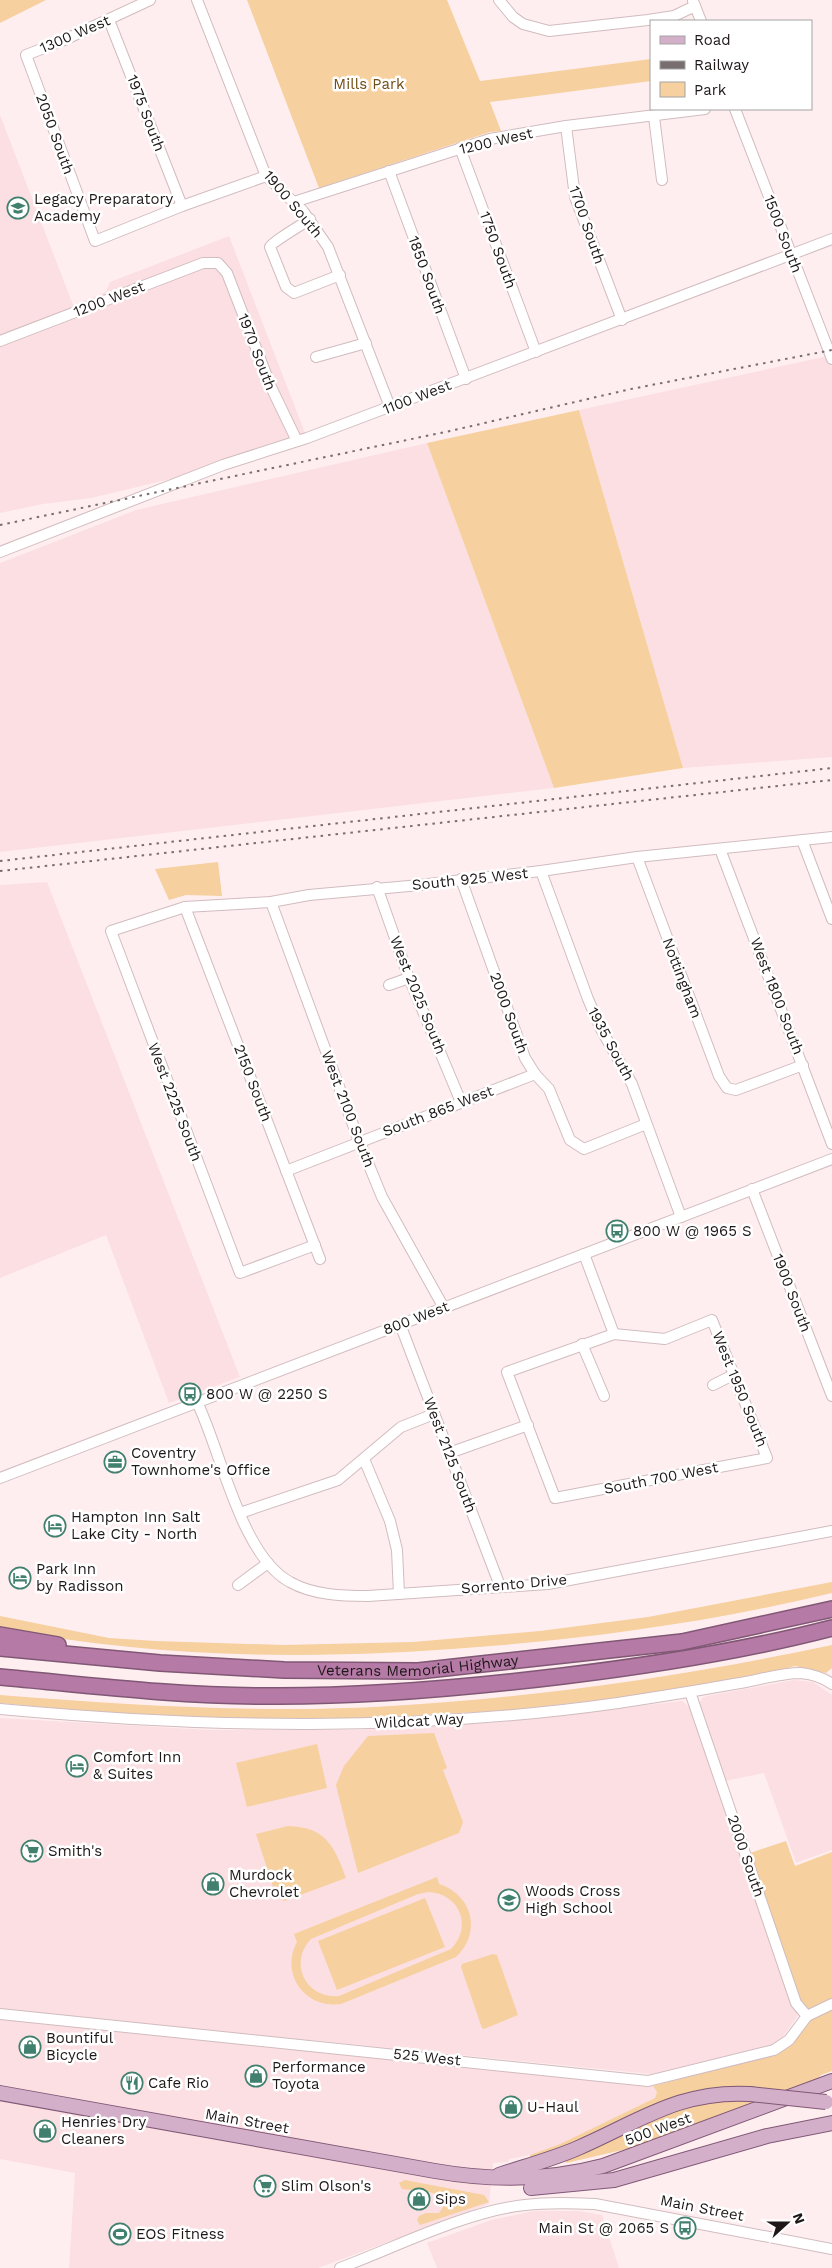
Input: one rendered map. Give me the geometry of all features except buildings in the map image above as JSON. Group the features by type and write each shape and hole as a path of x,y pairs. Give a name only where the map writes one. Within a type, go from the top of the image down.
{"highway":[{"name":"Veterans Memorial Highway","path":"0,1648 160,1664 284,1670 418,1671 682,1642 832,1609"},
{"name":"Veterans Memorial Highway","path":"0,1677 131,1689 264,1696 370,1694 503,1684 663,1664 762,1646 832,1628"},
{"path":"0,1635 160,1664"},
{"path":"0,1686 131,1689"}],"main road":[{"name":"500 West","path":"489,2178 549,2177 603,2166 832,2081"},
{"name":"Main Street","path":"0,2093 448,2174 489,2178"},
{"path":"489,2178 578,2148 676,2102 708,2094 750,2094 829,2102"},
{"path":"489,2178 524,2188 614,2180 767,2136 832,2123"}],"street":[{"name":"1300 West","path":"26,55 109,20 150,0"},
{"name":"1900 South","path":"197,0 266,176 310,219 328,247 390,407"},
{"path":"499,0 513,17 524,24 549,31 674,16 694,3 701,20"},
{"name":"1975 South","path":"109,20 182,206"},
{"name":"2050 South","path":"26,55 96,241 182,206"},
{"name":"1200 West","path":"294,202 490,139 566,126 654,117 699,110"},
{"name":"1500 South","path":"735,110 832,359"},
{"path":"654,117 662,180"},
{"name":"1700 South","path":"566,126 575,197 622,320"},
{"name":"1750 South","path":"460,148 536,352"},
{"name":"1850 South","path":"389,171 466,378"},
{"path":"182,206 266,176"},
{"path":"310,219 283,238 272,243 271,252 286,287 291,292 340,275"},
{"name":"1100 West","path":"0,552 224,464 297,442 832,239"},
{"name":"1200 West","path":"0,340 202,263 218,263"},
{"name":"1970 South","path":"218,263 227,273 271,387 297,442"},
{"path":"316,357 366,343"},
{"name":"South 925 West","path":"111,931 185,907 271,902 308,895 377,887 461,880 637,857 832,837"},
{"path":"802,840 832,919"},
{"name":"West 1800 South","path":"720,849 832,1144"},
{"name":"Nottingham","path":"637,857 718,1076 727,1088 736,1090 803,1065"},
{"name":"1935 South","path":"541,871 588,999 601,1028 632,1084 681,1217"},
{"name":"2000 South","path":"461,880 525,1058 535,1074 549,1089 570,1140 584,1149 646,1124"},
{"name":"West 2025 South","path":"377,887 410,978 461,1102"},
{"name":"West 2100 South","path":"271,902 359,1141 382,1198 444,1308"},
{"name":"2150 South","path":"185,907 320,1259"},
{"name":"West 2225 South","path":"111,931 240,1273 315,1245"},
{"path":"389,985 410,978"},
{"name":"South 865 West","path":"286,1171 535,1074"},
{"name":"800 West","path":"0,1478 832,1159"},
{"name":"1900 South","path":"752,1189 832,1396"},
{"path":"449,1453 528,1425 507,1372 614,1334 584,1254"},
{"name":"West 1950 South","path":"614,1334 665,1339 712,1320 767,1458"},
{"name":"West 2125 South","path":"400,1324 500,1586"},
{"path":"582,1344 604,1396"},
{"path":"713,1385 733,1375"},
{"name":"Sorrento Drive","path":"197,1402 240,1513 257,1551 289,1582 341,1596 548,1584 832,1531"},
{"path":"240,1513 338,1480 401,1427 434,1414"},
{"name":"South 700 West","path":"528,1425 555,1498 767,1458"},
{"path":"364,1460 390,1521 397,1550 400,1594"},
{"path":"238,1585 268,1563"},
{"name":"Wildcat Way","path":"0,1709 194,1723 365,1723 501,1716 581,1708 796,1674 810,1675 831,1682"},
{"name":"2000 South","path":"690,1692 796,2003 807,2016"},
{"name":"525 West","path":"0,2014 648,2081 774,2050 789,2040 807,2016 832,2004"},
{"name":"Main Street","path":"340,2268 489,2212 540,2204 594,2204 832,2249"}],"shaded area":[{"path":"0,115 73,305 106,292 110,282 229,236 305,433 179,477 91,498 43,504 0,513"},
{"path":"828,356 832,368 832,757 683,768 579,410"},
{"path":"427,443 554,788 0,852 0,563 136,510"},
{"path":"47,882 240,1377 169,1403 106,1235 0,1278 0,885"},
{"path":"794,1680 813,1682 832,1695 832,1850 796,1863 764,1773 725,1781 699,1704 702,1698 707,1696"},
{"path":"682,1701 690,1707 792,2007 799,2014 782,2038 772,2045 651,2074 310,2040 313,2051 653,2086 657,2092 655,2098 560,2144 530,2155 509,2159 508,2162 493,2163 489,2204 318,2268 69,2268 75,2173 0,2159 0,1718 211,1730 359,1730 502,1722"},
{"path":"534,2211 579,2211 602,2215 619,2268 437,2268 427,2243 491,2220"}],"green space":[{"path":"0,0 46,0 0,23"},
{"name":"Mills Park","path":"247,0 447,0 480,81 650,59 650,81 490,102 501,131 490,132 319,188"},
{"path":"579,410 683,768 554,788 427,443"},
{"path":"218,862 222,896 186,895 169,900 155,869"},
{"path":"832,1582 832,1593 700,1620 567,1639 418,1651 299,1655 179,1651 119,1646 0,1628 0,1616 109,1638 156,1641 283,1645 413,1642 540,1631 648,1617"},
{"path":"832,1645 832,1668 826,1673 795,1666 766,1674 635,1696 511,1710 343,1720 254,1720 118,1714 0,1703 0,1695 146,1705 244,1709 391,1706 502,1697 613,1684 668,1676"},
{"path":"434,1733 447,1768 443,1770 463,1822 459,1833 358,1873 336,1785 344,1766 368,1736"},
{"path":"317,1744 327,1788 247,1807 236,1763"},
{"path":"288,1826 311,1830 327,1840 346,1878 284,1901 276,1896 256,1834"},
{"path":"786,1841 795,1866 832,1852 832,2071 821,2075 816,2080 790,2090 735,2087 694,2091 670,2099 570,2146 530,2159 530,2155 560,2144 655,2098 657,2092 653,2086 776,2054 791,2044 796,2038 803,2006 750,1853"},
{"path":"437,1877 439,1884 451,1889 460,1897 470,1916 471,1926 469,1937 456,1957 341,2004 328,2004 317,2001 299,1987 294,1977 292,1966 297,1942 294,1934","holes":["429,1892 440,1894 455,1905 460,1913 462,1922 458,1940 451,1949 339,1996 317,1992 304,1978 301,1958 304,1948 311,1939 418,1894"]},
{"path":"425,1898 445,1947 337,1990 318,1941"},
{"path":"493,1954 497,1955 518,2015 484,2029 482,2028 461,1967 462,1964"},
{"path":"753,2099 755,2104 640,2146 566,2163 565,2159 685,2103"},
{"path":"405,2180 484,2195 489,2202 420,2225 417,2220 419,2216 426,2213 439,2213 444,2206 442,2200 433,2193 402,2189 399,2183"}],"railway":[{"path":"0,525 450,431 631,389 832,350"},
{"path":"0,861 832,768"},
{"path":"0,871 832,780"}],"place":[{"name":"Legacy Preparatory Academy","path":"18,208"},
{"name":"800 W @ 1965 S","path":"617,1231"},
{"name":"800 W @ 2250 S","path":"190,1394"},
{"name":"Coventry Townhome's Office","path":"115,1462"},
{"name":"Hampton Inn Salt Lake City - North","path":"55,1526"},
{"name":"Park Inn by Radisson","path":"20,1578"},
{"name":"Comfort Inn & Suites","path":"77,1766"},
{"name":"Smith's","path":"32,1851"},
{"name":"Murdock Chevrolet","path":"213,1884"},
{"name":"Woods Cross High School","path":"509,1900"},
{"name":"Bountiful Bicycle","path":"30,2047"},
{"name":"Performance Toyota","path":"256,2076"},
{"name":"Cafe Rio","path":"132,2083"},
{"name":"U-Haul","path":"511,2107"},
{"name":"Henries Dry Cleaners","path":"45,2131"},
{"name":"Slim Olson's","path":"265,2186"},
{"name":"Sips","path":"419,2199"},
{"name":"Main St @ 2065 S","path":"685,2228"},
{"name":"EOS Fitness","path":"120,2234"}]}
